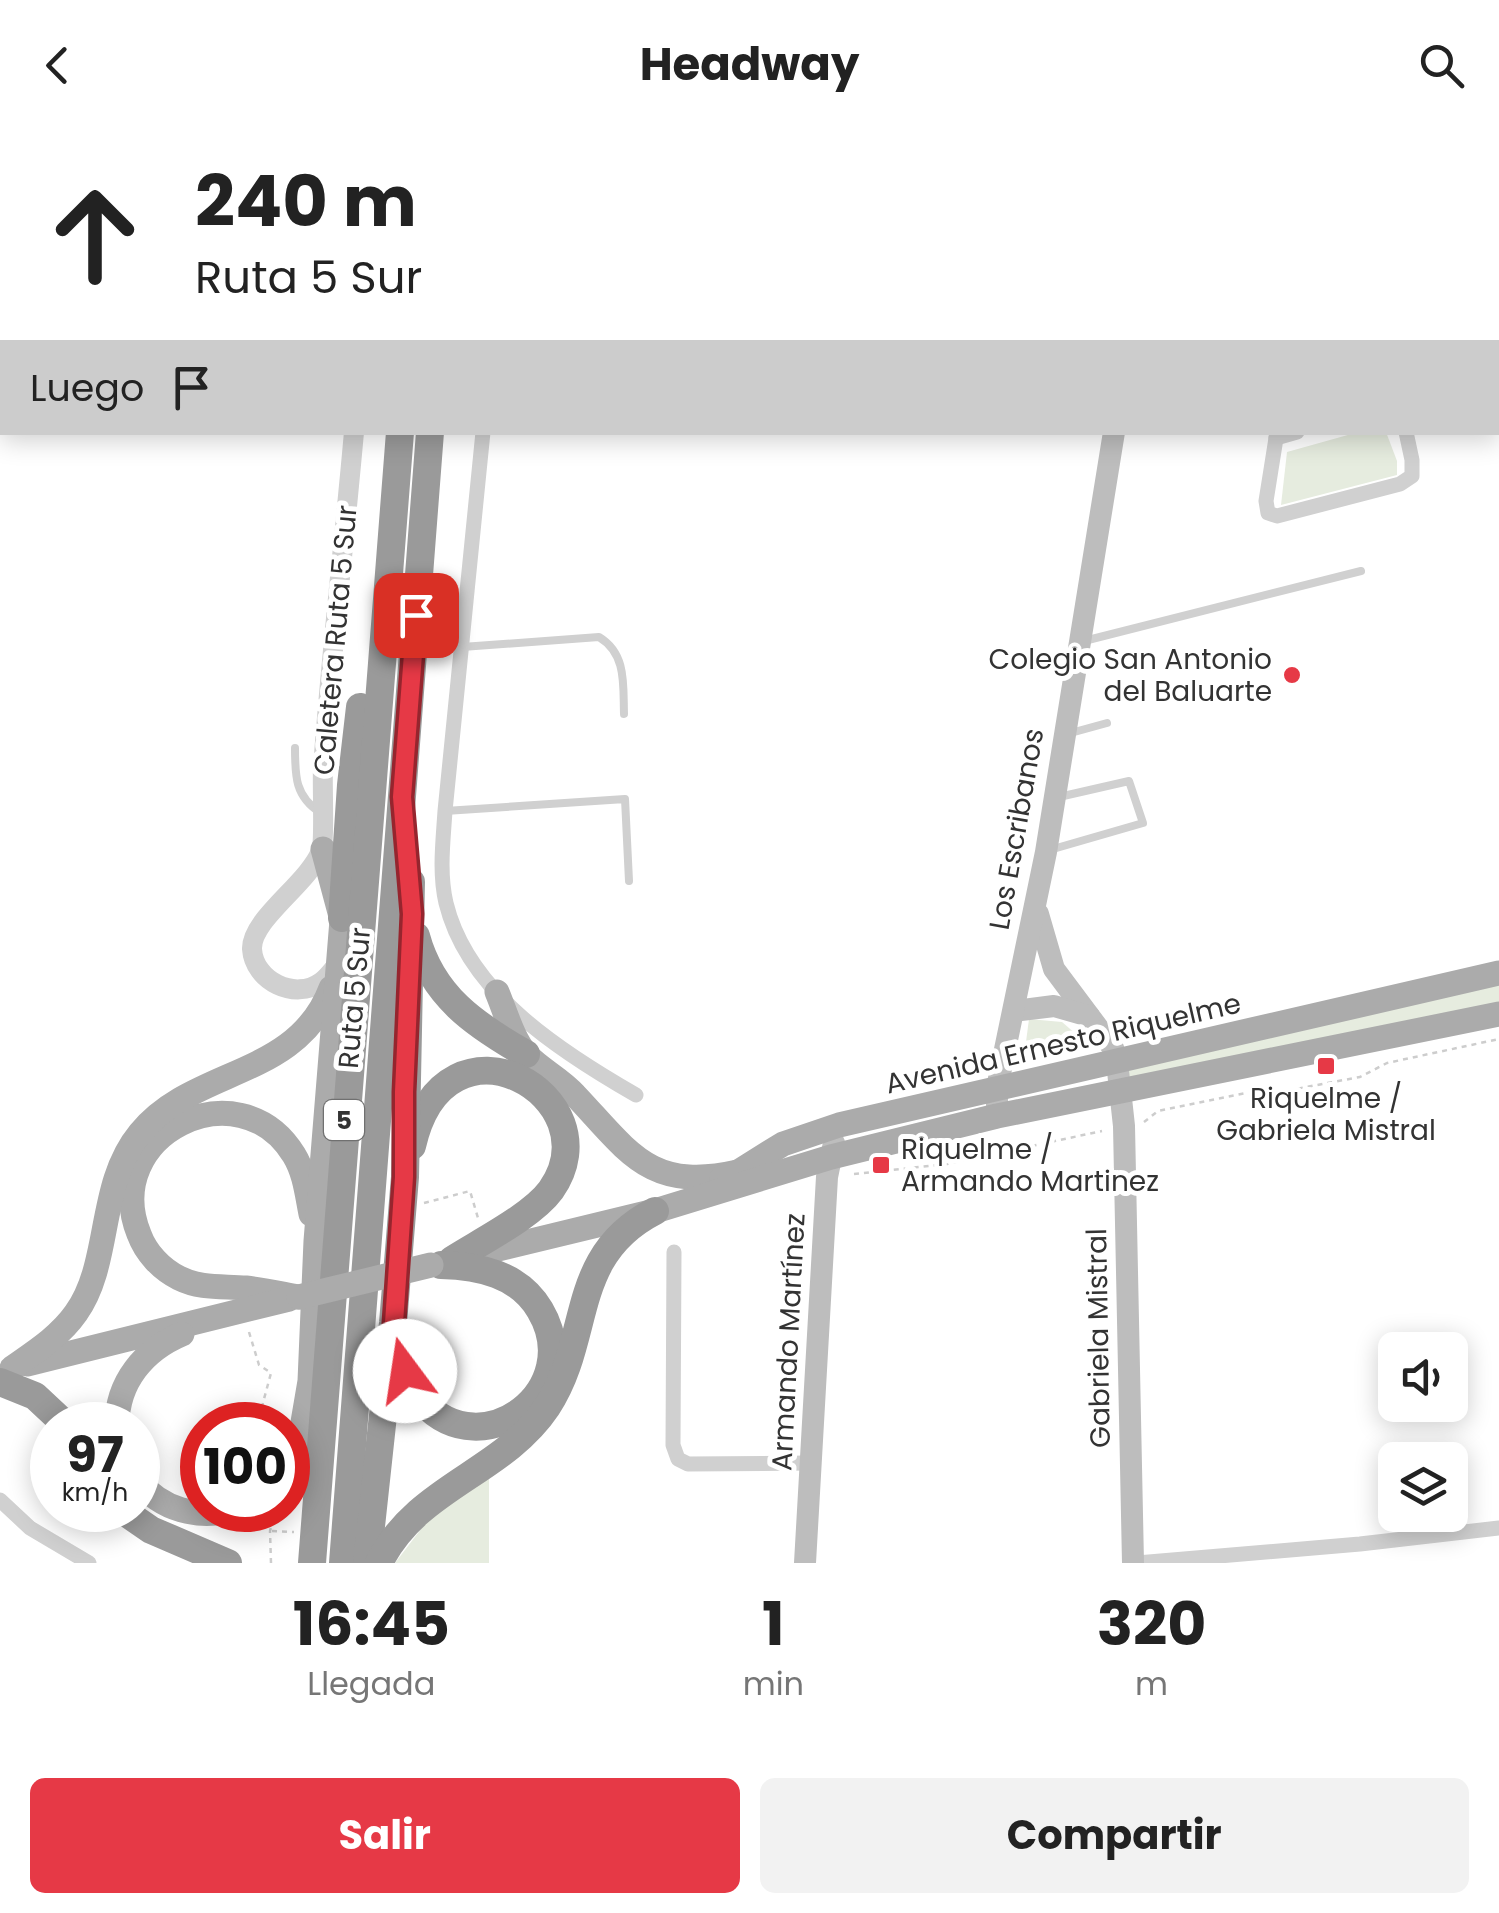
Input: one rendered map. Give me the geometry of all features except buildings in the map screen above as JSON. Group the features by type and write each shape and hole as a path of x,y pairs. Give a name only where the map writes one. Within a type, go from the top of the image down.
{"highway":[{"path":"342,920 350,785 383,505 397,435"},
{"name":"Ruta 5 Sur","path":"310,1419 398,435"},
{"name":"Ruta 5 Sur","path":"343,1563 430,435"},
{"path":"367,1563 394,1323 404,1177 400,1099 412,914 402,797"},
{"path":"412,914 425,962 450,1001 472,1022 526,1054"},
{"path":"404,1177 420,1120 435,1093 446,1084 483,1071 510,1074 533,1086 558,1115 564,1140 562,1165 544,1199 442,1263"},
{"path":"380,1563 398,1532 416,1512 502,1452 536,1421 563,1376 593,1272 622,1232 655,1211"},
{"path":"394,1323 405,1371 416,1393 444,1419 468,1426 503,1421 522,1412 543,1388 553,1358 551,1336 543,1314 527,1292 508,1279 478,1268 442,1263"},
{"path":"4,1374 41,1402"},
{"path":"306,1402 310,1380"},
{"name":"Ruta 5 Sur","path":"310,1530 312,1563"},
{"path":"156,1532 228,1563"},
{"path":"284,1532 296,1563"}],"main road":[{"name":"Los Escribanos","path":"997,1116 998,1088 1046,852 1114,435"},
{"path":"306,1402 342,920 323,849"},
{"name":"Gabriela Mistral","path":"1036,896 1043,938 1054,969 1106,1036 1118,1062 1124,1126 1135,1563"},
{"path":"4,1374 54,1337 79,1310 93,1273 115,1180 138,1135 176,1102 264,1062 287,1047 325,1004 339,964"},
{"name":"Avenida Ernesto Riquelme","path":"655,1211 738,1172 783,1144 839,1125 1499,973"},
{"path":"497,992 526,1054 566,1086 622,1148 649,1166 692,1177 738,1172"},
{"path":"1014,1011 1054,1006 1092,1018"},
{"name":"Avenida Ernesto Riquelme","path":"4,1374 829,1167 997,1116 1499,1014"},
{"path":"299,1297 246,1288 208,1287 169,1272 149,1253 136,1228 132,1200 136,1173 159,1138 182,1122 224,1114 251,1120 275,1134 294,1155 305,1182 316,1241"},
{"name":"Armando Martínez","path":"805,1563 829,1167 839,1125"},
{"path":"120,1402 137,1366 172,1338 235,1313"}],"street":[{"name":"Caletera Ruta 5 Sur","path":"323,849 321,813 354,435"},
{"path":"484,435 445,811 442,866 446,902 466,951 497,992 559,1045 636,1096"},
{"path":"1276,435 1266,501 1268,513 1277,516 1400,484 1412,476 1407,435"},
{"path":"323,849 297,886 257,929 252,954 264,976 292,989 321,982 339,964"},
{"path":"674,1252 673,1445 678,1459 688,1464 811,1463"},
{"path":"0,1500 30,1528 89,1563"},
{"path":"1135,1563 1499,1528"}],"lane":[{"path":"1080,642 1361,571"},
{"path":"462,647 599,636 619,658 624,714"},
{"path":"1063,735 1106,722"},
{"path":"295,748 299,792 321,813"},
{"path":"1046,852 1143,823 1129,781 1054,798"},
{"path":"445,811 625,799 629,882"},
{"path":"375,1154 389,1123"}],"path":[{"path":"829,1167 947,1164 1149,1121 1158,1111 1261,1090 1285,1091 1360,1077 1386,1063 1499,1039"},
{"path":"470,1191 484,1239"},
{"path":"235,1313 259,1365 271,1372 263,1402"},
{"path":"271,1563 284,1532"}],"shaded area":[{"path":"1348,435 1387,435 1397,461 1397,475 1281,505 1287,452"},
{"path":"1499,981 1499,1002 1128,1080 1127,1070"},
{"path":"1029,1019 1062,1022 1084,1041 1024,1057"},
{"path":"489,1474 489,1563 395,1563 431,1516"}],"place":[{"name":"Colegio San Antonio del Baluarte","path":"1292,675"},
{"name":"Riquelme / Gabriela Mistral","path":"1326,1066"},
{"name":"Riquelme / Armando Martinez","path":"881,1165"}],"route":[{"path":"405,1371 394,1323 404,1177 412,914 402,797 416,615"}]}
